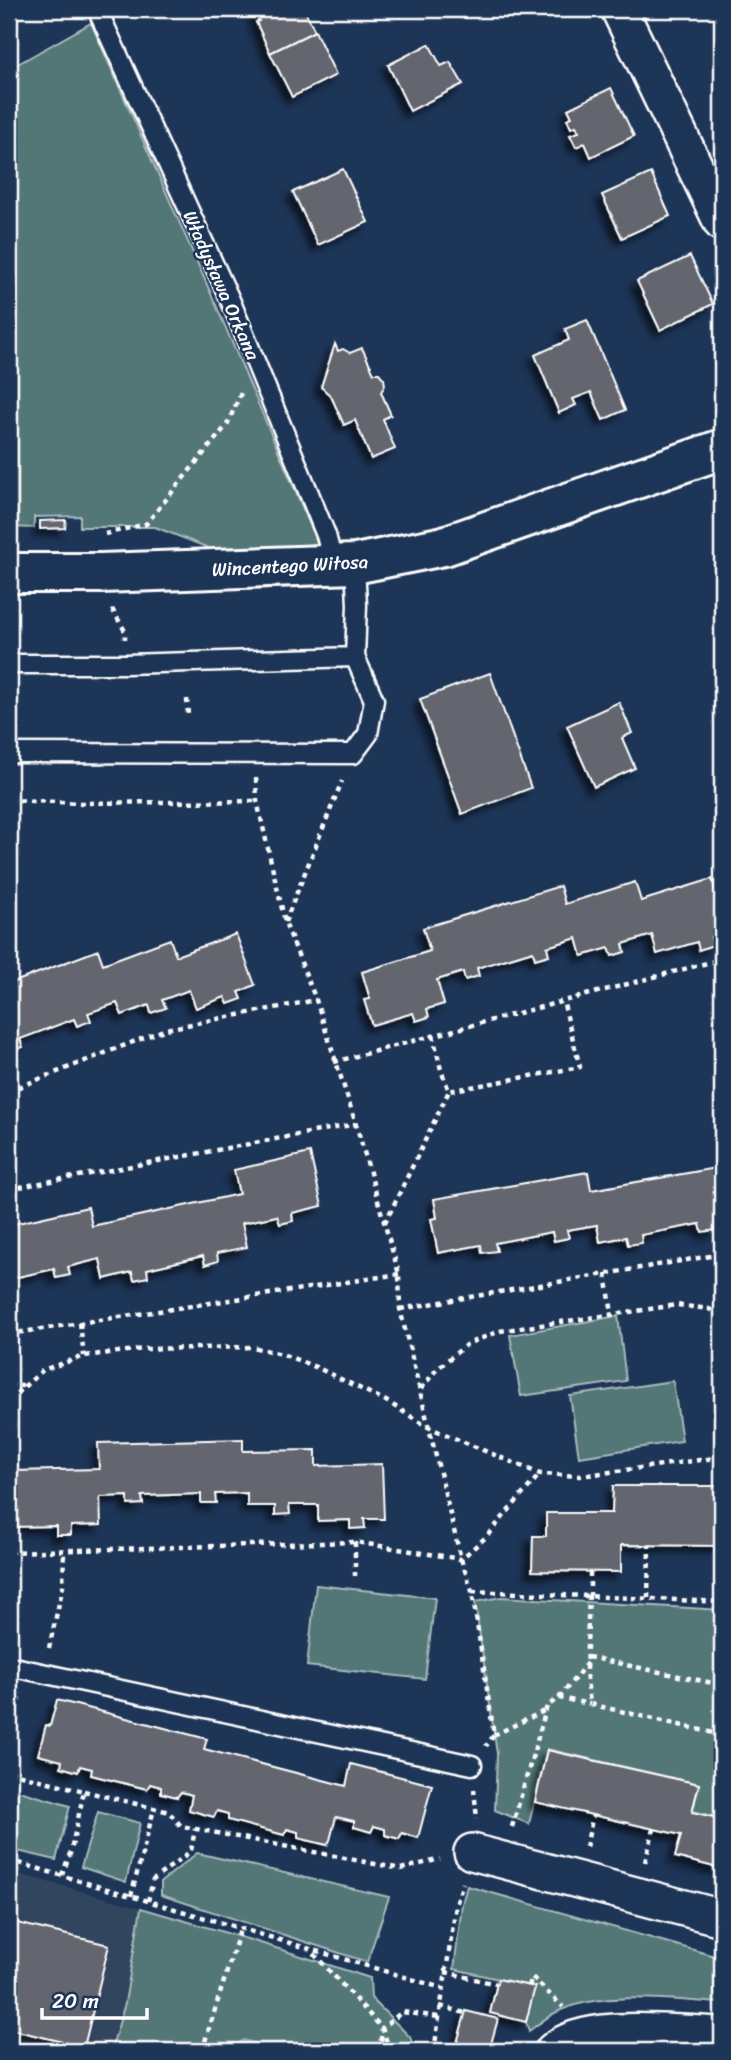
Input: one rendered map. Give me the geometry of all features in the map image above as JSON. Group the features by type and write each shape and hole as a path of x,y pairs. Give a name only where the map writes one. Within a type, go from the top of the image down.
{"street":[{"path":"619,9 722,223"},
{"name":"Wincentego Witosa","path":"9,573 101,573 344,565 444,546 722,449"},
{"path":"472,1852 722,1918"},
{"path":"553,2051 562,2043 608,2032 722,2035"}],"lane":[{"name":"Władysława Orkana","path":"97,9 231,302 326,535 344,565 357,605 355,657"},
{"path":"9,664 126,664 355,657 374,700 368,734 353,754 9,753"},
{"path":"9,1666 472,1765"}],"path":[{"path":"102,534 146,524 227,425 255,360"},
{"path":"112,608 125,631"},
{"path":"187,699 188,715"},
{"path":"255,753 257,801 285,922 316,1000 356,1124 399,1274 400,1309 461,1559 472,1591 494,1735"},
{"path":"285,922 353,754"},
{"path":"9,800 82,803 257,801"},
{"path":"334,1062 722,959"},
{"path":"9,1091 166,1029 316,1000"},
{"path":"449,1091 580,1067 563,1001"},
{"path":"384,1224 449,1091 433,1035"},
{"path":"9,1189 356,1124"},
{"path":"400,1309 722,1254"},
{"path":"606,1273 612,1314"},
{"path":"9,1334 399,1274"},
{"path":"420,1389 437,1369 467,1344 500,1331 677,1306 709,1309 722,1316"},
{"path":"80,1323 84,1356"},
{"path":"9,1400 43,1370 84,1356 144,1349 251,1347 282,1354 318,1368 386,1401 428,1427 540,1474 580,1476 721,1456"},
{"path":"9,1385 24,1387"},
{"path":"461,1559 486,1537 540,1474"},
{"path":"9,1552 355,1542 461,1559"},
{"path":"355,1542 355,1576"},
{"path":"648,1598 649,1546"},
{"path":"9,1742 23,1680 38,1672 49,1647 63,1586 64,1552"},
{"path":"590,1572 590,1704"},
{"path":"472,1591 722,1602 722,1586"},
{"path":"588,1660 722,1685"},
{"path":"510,1837 547,1706 559,1699 588,1660"},
{"path":"559,1699 722,1735"},
{"path":"434,2051 456,1905 472,1852 479,1842 472,1765 494,1735 546,1710"},
{"path":"9,1772 169,1812 181,1826 401,1869 472,1852"},
{"path":"62,1875 71,1851 84,1791"},
{"path":"131,1896 154,1809"},
{"path":"584,1855 593,1815"},
{"path":"148,1901 153,1880 191,1851 195,1829"},
{"path":"643,1869 654,1829"},
{"path":"9,1860 442,1988"},
{"path":"202,2051 240,1930"},
{"path":"313,1952 382,2028 390,2051"},
{"path":"445,1972 496,1984"},
{"path":"529,1986 532,1977 572,2015"},
{"path":"440,2006 465,2013"},
{"path":"380,2051 382,2028 402,2012 439,2017"}],"shaded area":[{"path":"9,1871 141,1908 125,2003 111,2051 9,2051"}],"green space":[{"path":"91,23 318,544 219,552 155,527 80,527 80,516 34,517 34,528 9,527 9,69"},
{"path":"618,1316 626,1381 521,1396 510,1335"},
{"path":"673,1381 682,1441 579,1457 570,1396"},
{"path":"316,1585 435,1598 425,1679 307,1666"},
{"path":"501,1597 722,1610 722,1818 693,1811 699,1784 547,1749 529,1824 495,1810 497,1754 475,1602"},
{"path":"9,1788 70,1806 56,1860 9,1849"},
{"path":"98,1812 140,1823 126,1882 81,1867"},
{"path":"197,1853 389,1897 367,1962 161,1895 161,1882"},
{"path":"467,1886 722,1958 722,2003 640,1998 598,2000 557,2012 529,2031 526,2022 534,1987 454,1969 462,1904"},
{"path":"141,1908 370,1978 371,1998 410,2037 415,2051 111,2051 125,2003"}],"building":[{"path":"253,9 304,9 315,31 270,53"},
{"path":"315,31 336,75 292,97 270,53"},
{"path":"429,44 441,66 450,62 463,84 410,111 388,65"},
{"path":"611,88 634,136 591,157 585,143 576,147 570,135 579,132 576,126 571,128 567,119 572,117 568,109"},
{"path":"343,169 368,222 318,245 293,192"},
{"path":"651,173 670,216 622,238 602,195"},
{"path":"690,256 713,304 660,330 637,281"},
{"path":"587,320 625,410 603,420 591,392 573,399 576,405 559,413 535,355 569,340 565,329"},
{"path":"335,344 338,351 343,349 350,353 362,348 374,373 379,373 384,379 385,385 381,392 391,415 383,419 395,449 371,459 355,420 344,425 331,396 321,387"},
{"path":"66,520 65,528 40,529 40,521"},
{"path":"490,673 531,788 462,814 420,699"},
{"path":"619,702 632,733 622,738 635,768 594,787 567,726"},
{"path":"712,879 722,912 722,934 711,937 713,945 699,950 697,942 657,954 652,935 623,944 625,952 612,956 609,948 582,956 577,938 547,947 549,955 535,959 533,951 477,968 479,976 465,980 463,972 437,980 444,1004 427,1009 429,1017 416,1021 413,1013 372,1025 364,1000 370,999 362,972 430,951 423,928 560,886 565,904 635,882 641,901"},
{"path":"236,934 255,985 239,992 242,999 228,1004 225,997 196,1008 189,990 162,1000 166,1008 151,1013 149,1005 122,1015 117,1003 88,1013 91,1021 77,1026 74,1019 20,1039 23,1047 9,1052 9,984 98,950 103,964 170,939 176,956"},
{"path":"310,1153 322,1206 292,1213 293,1221 280,1224 277,1216 242,1223 247,1247 217,1253 218,1261 205,1265 203,1256 147,1269 148,1277 134,1280 132,1272 104,1279 100,1259 68,1267 70,1275 56,1278 54,1269 9,1279 9,1225 88,1207 92,1226 239,1194 234,1170"},
{"path":"722,1167 722,1220 715,1222 716,1230 702,1232 700,1224 641,1235 642,1243 628,1245 626,1237 600,1242 597,1225 567,1230 569,1238 554,1241 552,1232 495,1243 497,1251 482,1253 481,1245 438,1253 431,1219 437,1218 434,1199 588,1172 591,1190"},
{"path":"243,1439 243,1451 316,1450 316,1466 382,1464 384,1519 364,1519 365,1528 350,1529 350,1520 318,1521 318,1505 289,1505 290,1514 275,1515 275,1506 247,1506 247,1493 215,1494 216,1503 201,1503 201,1494 142,1496 143,1504 128,1505 128,1496 100,1497 101,1525 71,1526 71,1535 56,1535 56,1526 12,1527 14,1471 99,1469 98,1443"},
{"path":"613,1486 722,1486 722,1546 621,1545 621,1572 532,1571 533,1536 546,1536 546,1513 612,1513"},
{"path":"57,1700 207,1739 204,1749 346,1786 351,1764 432,1785 418,1838 402,1833 399,1839 385,1835 385,1829 374,1826 371,1832 354,1827 354,1821 336,1817 327,1845 298,1838 298,1832 287,1829 284,1835 228,1820 228,1814 217,1811 214,1817 189,1810 192,1795 181,1792 177,1797 161,1793 161,1787 150,1784 147,1789 91,1775 92,1769 80,1766 78,1772 61,1767 62,1761 38,1755 46,1725 50,1726"},
{"path":"547,1750 699,1784 692,1812 722,1819 722,1869 675,1857 681,1835 535,1802"},
{"path":"9,1921 109,1945 84,2047 9,2029"},
{"path":"498,1979 535,1987 526,2022 490,2013"},
{"path":"466,2011 498,2019 489,2051 457,2043"}],"waterway":[{"path":"244,2044 264,2051"}]}
